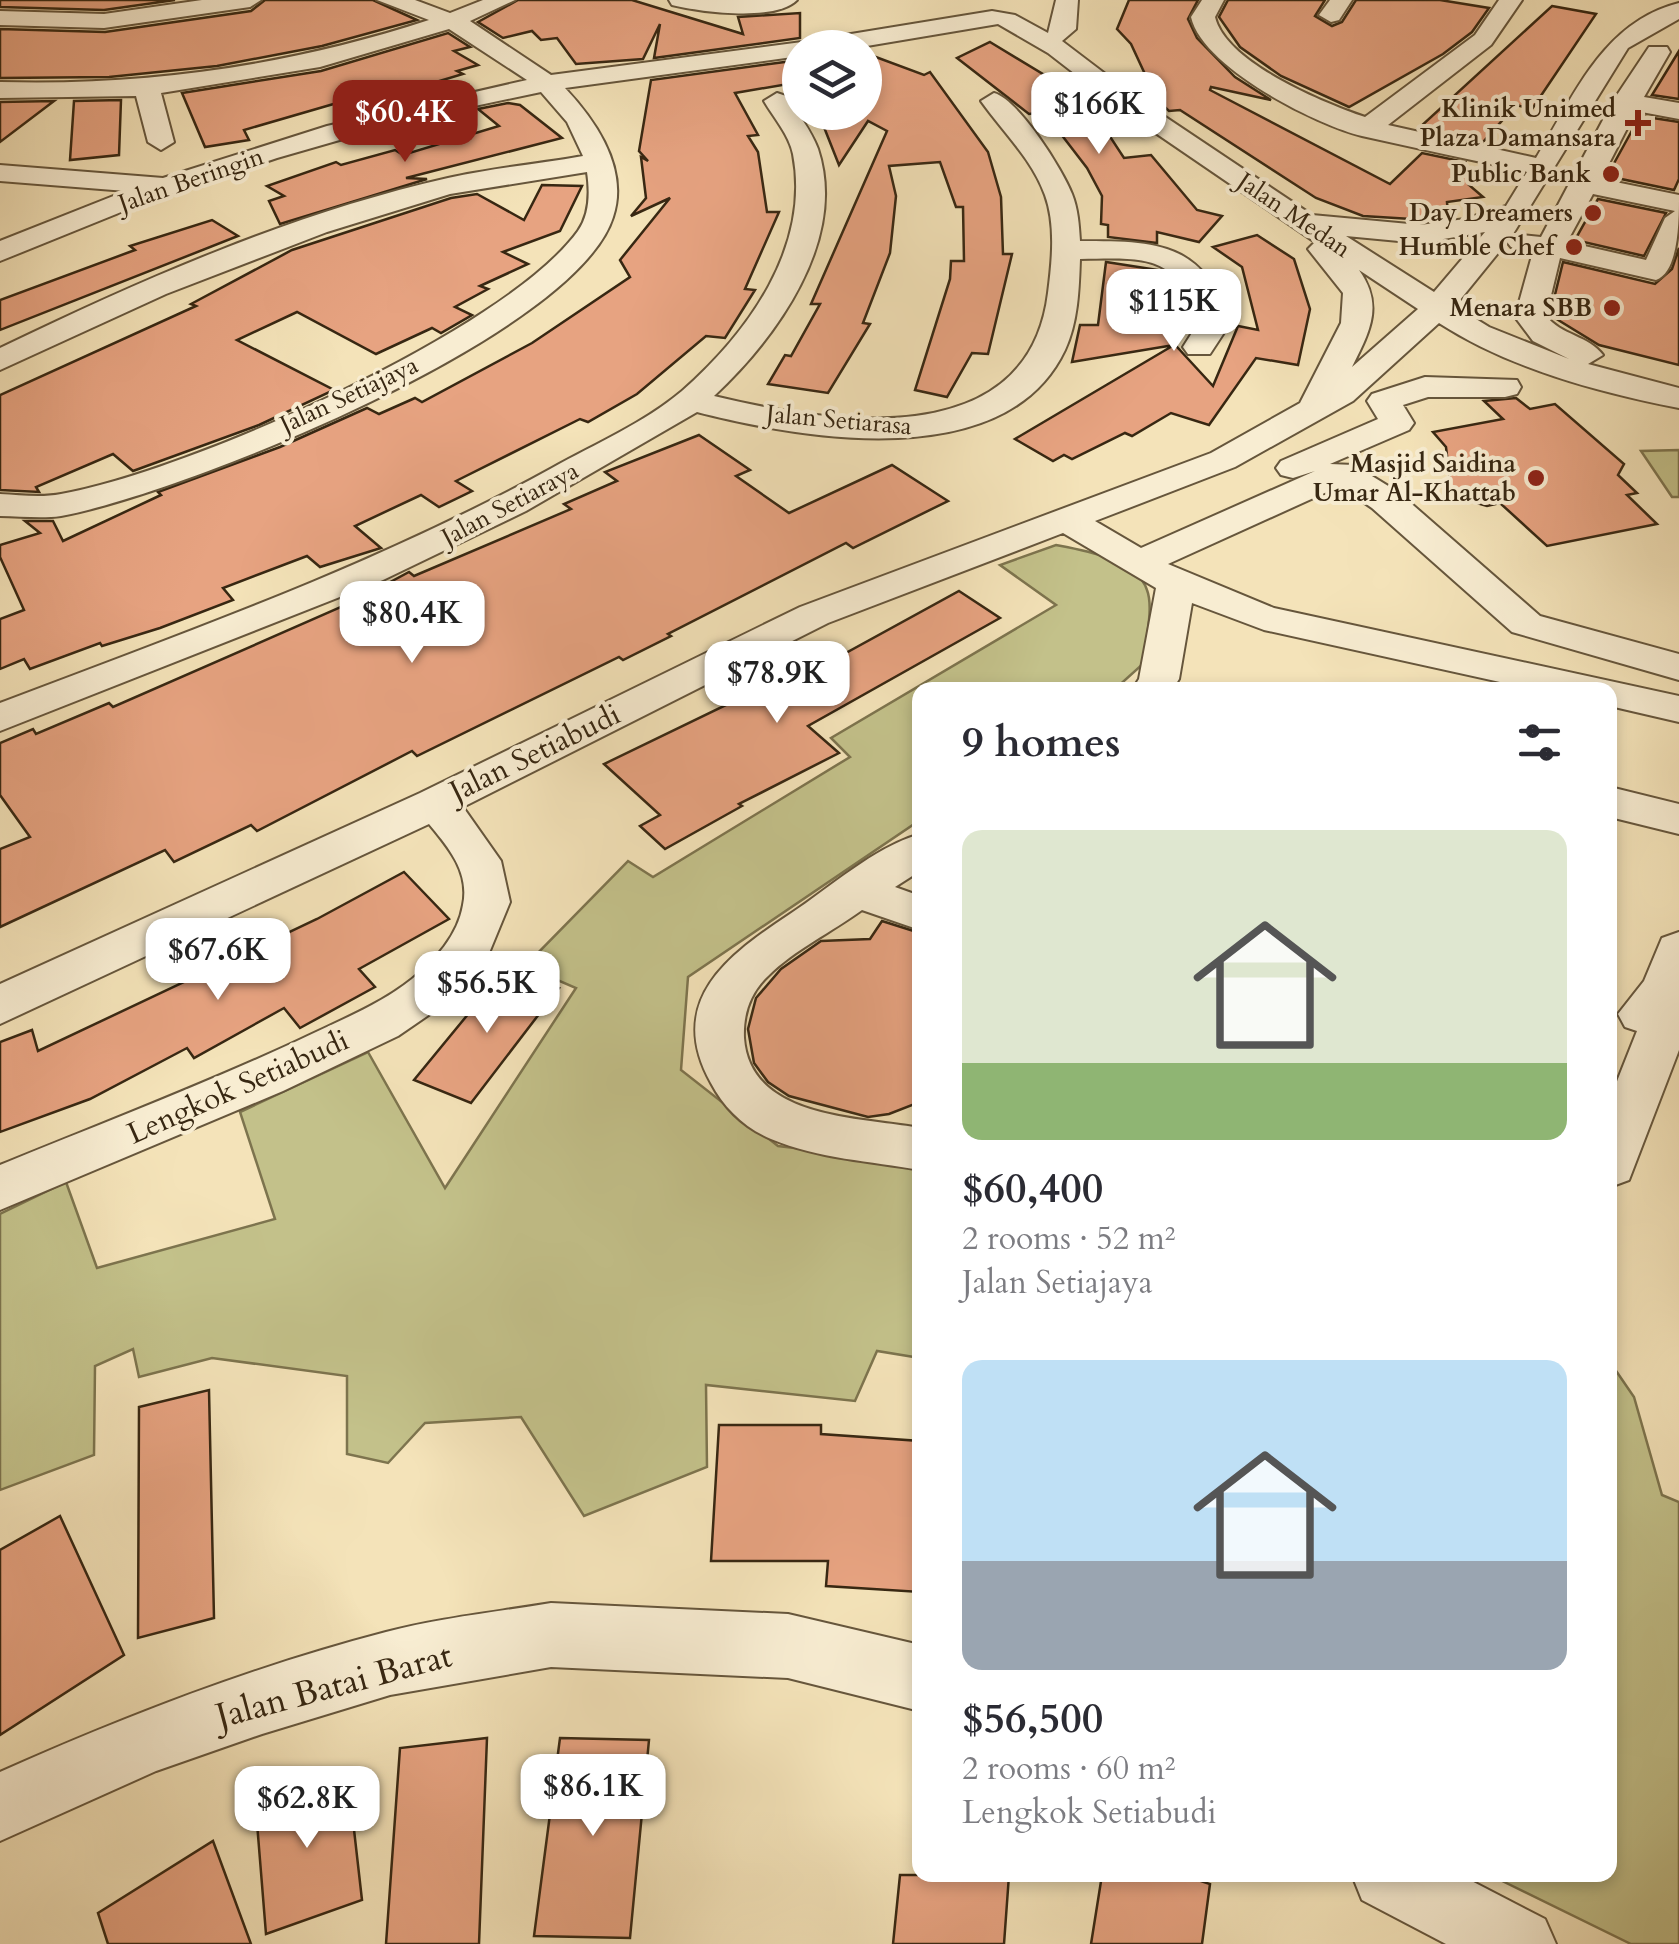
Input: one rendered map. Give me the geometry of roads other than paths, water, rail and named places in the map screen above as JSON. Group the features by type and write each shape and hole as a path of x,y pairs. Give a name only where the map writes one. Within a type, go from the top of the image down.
{"street":[{"path":"0,18 104,20 250,0"},
{"name":"Jalan Setiajaya","path":"0,506 59,505 169,475 307,416 464,340 550,281 592,233 603,208 606,183 574,113 548,83 477,35 388,0"},
{"path":"0,90 147,89 331,57 448,23 504,0"},
{"path":"680,0 722,8 786,0"},
{"path":"1212,0 1203,16 1204,28 1240,64 1289,98 1377,140 1541,168"},
{"path":"1377,140 1483,40 1511,0"},
{"path":"882,34 986,10 1050,4"},
{"name":"Jalan Medan","path":"1050,4 1057,41"},
{"name":"Jalan Medan","path":"986,10 1057,41 1128,103 1436,308 1509,349 1547,362"},
{"path":"1501,282 1514,226 1541,168 1653,45 1679,10"},
{"path":"1653,45 1549,248 1530,311 1544,334 1574,351 1679,377"},
{"name":"Jalan Beringin","path":"0,252 172,186 366,124 548,83 782,51"},
{"path":"147,89 161,142"},
{"name":"Jalan Setiaraya","path":"0,718 338,586 490,520 692,400 746,343 778,296 806,230 806,153 777,101"},
{"name":"Jalan Setiarasa","path":"692,400 787,418 891,429 924,428 972,415 1046,358 1068,277 1060,198 1024,134 994,101"},
{"path":"1626,102 1679,111"},
{"path":"0,360 91,314 261,246 430,191 599,162"},
{"path":"0,173 172,186"},
{"path":"1585,184 1679,204"},
{"path":"1294,216 1352,230 1435,236 1514,226 1549,248 1656,272 1679,218"},
{"path":"1294,216 1352,282 1361,302 1360,318 1328,402"},
{"name":"Jalan Setiabudi","path":"0,1005 435,803 814,615 1223,460 1328,402 1436,308 1514,226"},
{"path":"1066,250 1135,252 1178,262 1198,281 1213,325 1199,347"},
{"path":"1502,316 1507,327 1547,362"},
{"path":"1328,402 1416,364 1452,359 1547,362 1637,390 1679,398"},
{"path":"1246,514 1258,486 1328,449 1397,423 1384,401 1425,387 1505,387"},
{"path":"1140,562 1342,472 1385,500 1526,624 1679,668"},
{"path":"1067,520 1176,584 1264,618 1556,682"},
{"path":"1169,682 1176,584"},
{"path":"1617,686 1633,666 1621,650"},
{"path":"1617,695 1679,709"},
{"name":"Lengkok Setiabudi","path":"0,1188 257,1082 376,1025 428,993 477,936 487,900 485,875 465,838 435,803"},
{"path":"1617,804 1679,819"},
{"path":"912,855 748,967 719,1015 718,1050 741,1087 772,1116 845,1138 912,1147"},
{"path":"857,891 912,910"},
{"path":"1617,1061 1646,1006 1671,970"},
{"path":"1617,1147 1671,1007 1671,970"},
{"name":"Jalan Batai Barat","path":"0,1807 37,1786 262,1701 390,1664 551,1636 788,1646 912,1676"},
{"path":"1400,1882 1520,1944"}],"place":[{"name":"Klinik Unimed Plaza Damansara","path":"1638,123"},
{"name":"Public Bank","path":"1611,174"},
{"name":"Day Dreamers","path":"1593,213"},
{"name":"Humble Chef","path":"1574,247"},
{"name":"Menara SBB","path":"1612,308"},
{"name":"Masjid Saidina Umar Al-Khattab","path":"1536,478"}]}
